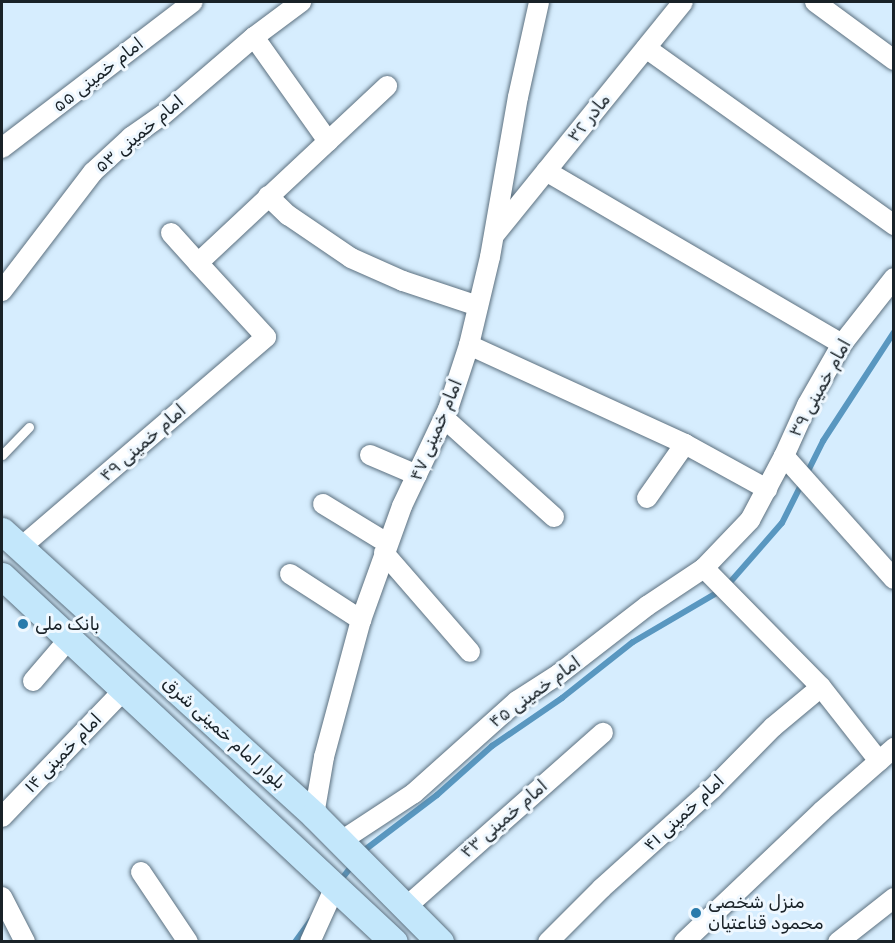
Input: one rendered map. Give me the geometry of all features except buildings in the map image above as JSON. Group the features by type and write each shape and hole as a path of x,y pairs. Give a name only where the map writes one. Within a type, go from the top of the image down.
{"main road":[{"name":"بلوار امام خمینی شرق","path":"11,540 314,815 440,942"},
{"name":"بلوار امام خمینی شرق","path":"2,576 394,942"}],"street":[{"name":"امام خمینی ۵۵","path":"2,148 193,2"},
{"name":"امام خمینی ۵۳","path":"2,291 93,172 130,137 163,115 254,37 301,2"},
{"name":"امام خمینی ۴۷","path":"314,815 324,757 361,620 385,548 444,418 469,345 495,235 518,97 539,2"},
{"name":"مادر ۳۲","path":"495,235 683,2"},
{"path":"815,2 894,60"},
{"path":"254,37 327,141"},
{"path":"646,48 894,225"},
{"path":"171,233 198,263 387,86"},
{"path":"546,171 842,344"},
{"path":"268,196 288,215 351,258 403,281 478,306"},
{"name":"امام خمینی ۴۹","path":"11,540 266,337 198,263"},
{"name":"امام خمینی ۳۹","path":"894,278 842,344 807,405 784,456 894,579"},
{"path":"469,345 685,444 767,489"},
{"path":"444,418 554,517"},
{"path":"647,498 685,444"},
{"path":"370,455 417,476"},
{"name":"امام خمینی ۴۵","path":"341,841 414,792 517,700 558,674 647,606 704,568 750,520 784,456"},
{"path":"323,504 385,548 470,652"},
{"path":"684,942 886,754 704,568"},
{"path":"290,574 361,620"},
{"path":"33,681 69,639"},
{"name":"امام خمینی ۴۱","path":"548,942 602,888 712,789 773,727 821,687"},
{"name":"امام خمینی ۱۴","path":"2,817 124,690"},
{"name":"امام خمینی ۴۳","path":"406,907 603,733"},
{"path":"141,872 189,942"},
{"path":"310,942 335,887"},
{"path":"2,897 24,942"},
{"path":"838,942 894,898"}],"lane":[{"path":"2,455 29,427"}],"waterway":[{"path":"362,852 437,795 492,746 562,698 633,642 725,588 782,523 823,441 894,332"},
{"path":"340,881 354,863"},
{"path":"295,942 311,920"}],"place":[{"name":"بانک ملی","path":"23,624"},
{"name":"منزل شخصی محمود قناعتیان","path":"696,913"}]}
